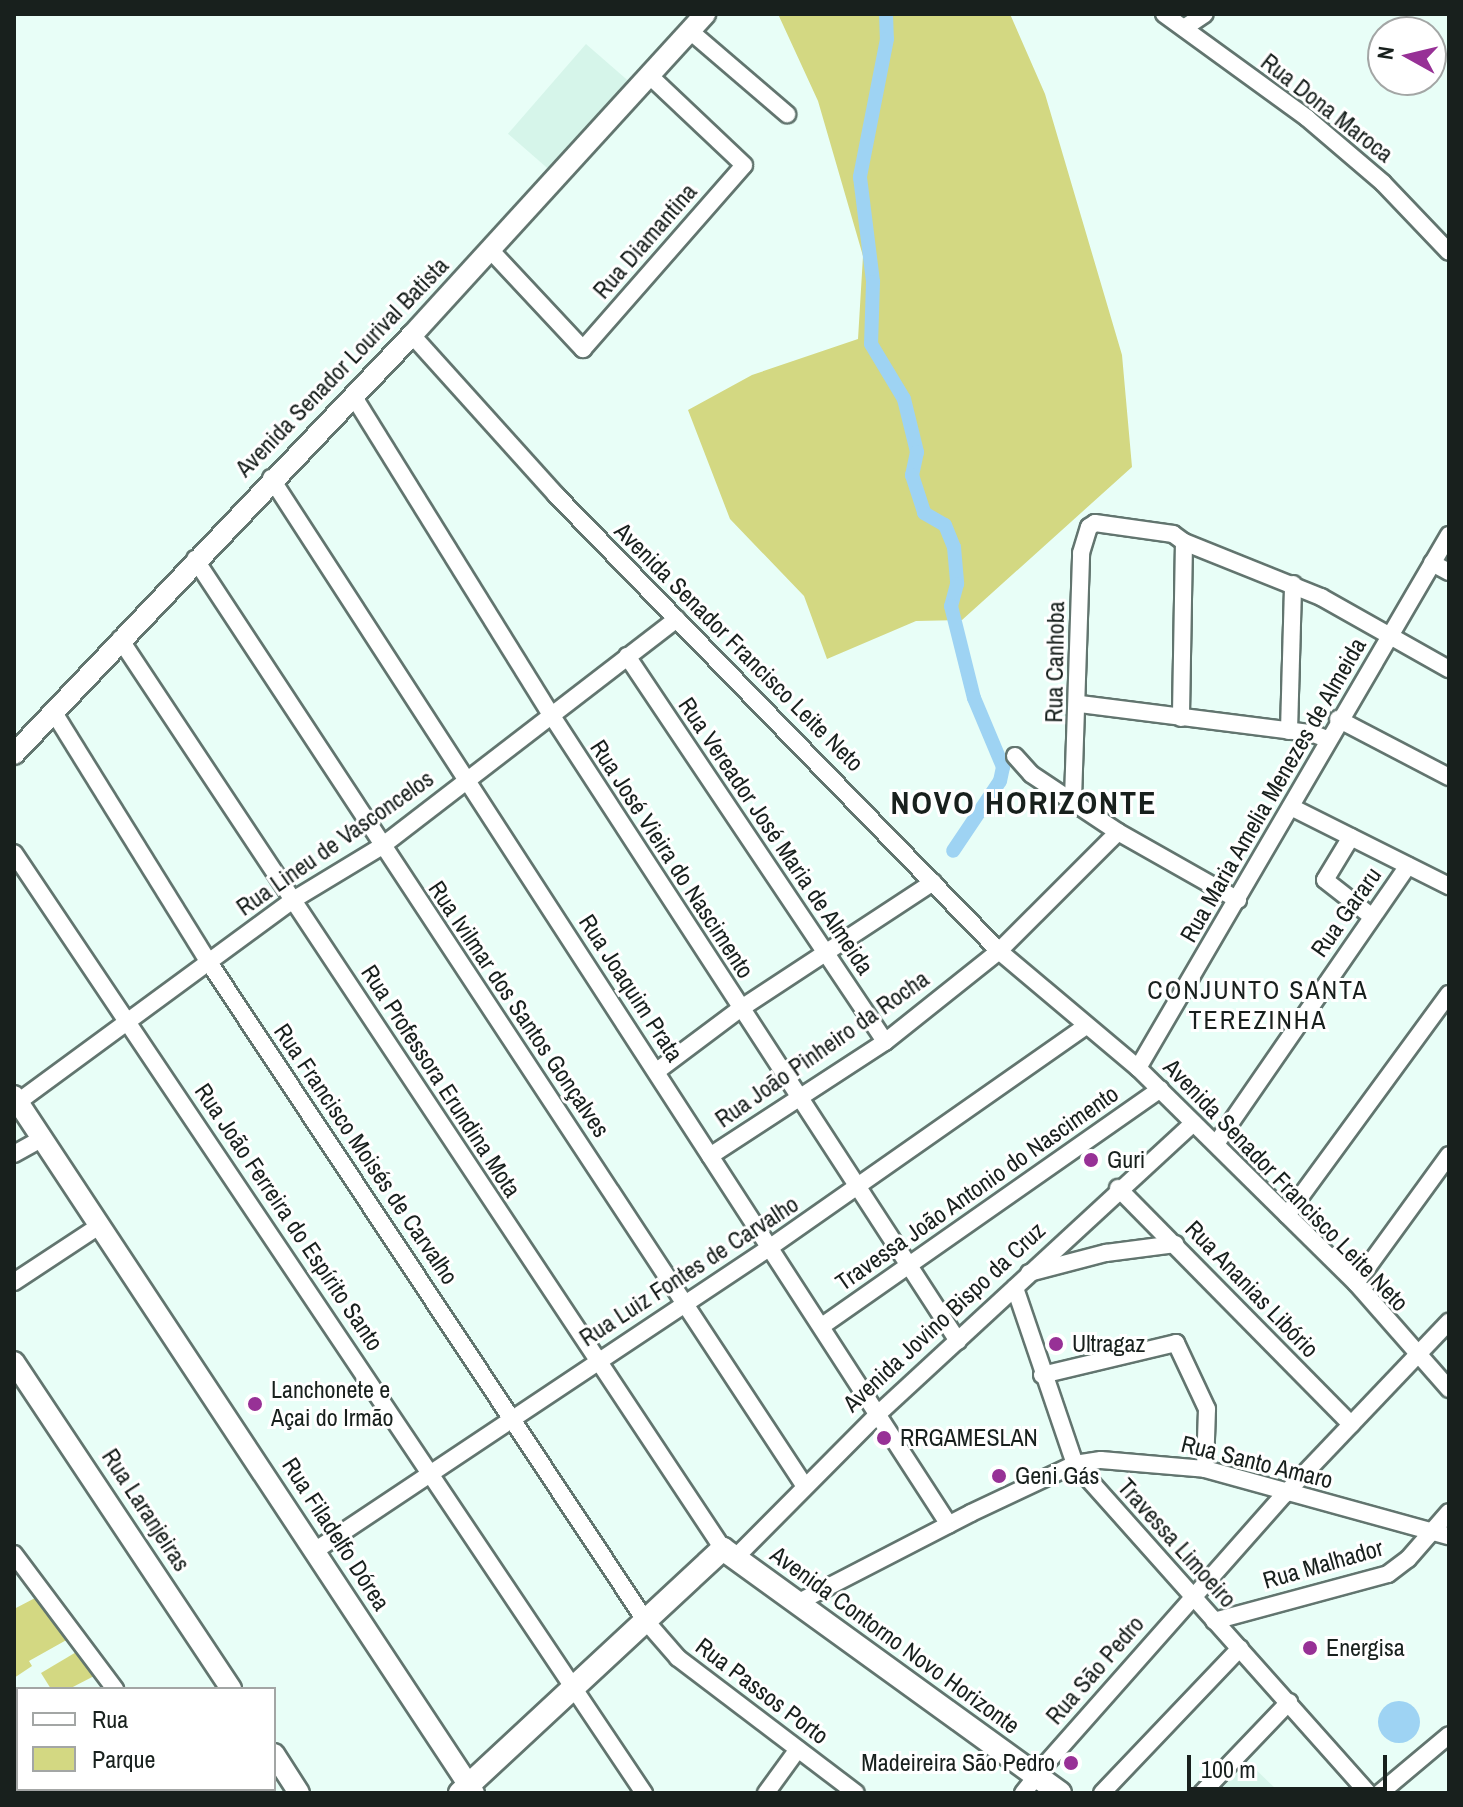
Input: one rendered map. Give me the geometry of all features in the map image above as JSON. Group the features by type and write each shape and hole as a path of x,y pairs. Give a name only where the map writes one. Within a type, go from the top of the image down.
{"main road":[{"name":"Avenida Contorno Novo Horizonte","path":"730,1552 1041,1788"},
{"name":"Avenida Jovino Bispo da Cruz","path":"467,1790 576,1690 645,1620 730,1552"}],"street":[{"name":"Avenida Senador Lourival Batista","path":"14,754 271,478 412,335 705,14"},
{"name":"Rua Dona Maroca","path":"1164,14 1307,118 1383,183 1449,252"},
{"path":"1184,28 1205,14"},
{"path":"690,31 787,114"},
{"name":"Rua Diamantina","path":"495,255 583,349 744,165 650,76"},
{"name":"Avenida Senador Francisco Leite Neto","path":"412,335 677,619 999,951 1160,1089 1356,1283 1449,1389"},
{"name":"Rua José Vieira do Nascimento","path":"354,397 550,713 855,1189 958,1341"},
{"name":"Rua Joaquim Prata","path":"271,478 949,1525"},
{"name":"Rua Canhoba","path":"1073,799 1080,704 1081,553 1089,527 1103,523 1182,539"},
{"name":"Rua Maria Amelia Menezes de Almeida","path":"1138,1068 1238,900 1338,719 1449,535"},
{"path":"1181,718 1182,539 1293,584 1449,669"},
{"name":"Rua Ivilmar dos Santos Gonçalves","path":"195,559 804,1485"},
{"path":"1432,563 1449,572"},
{"path":"1289,731 1293,584"},
{"name":"Rua Lineu de Vasconcelos","path":"16,1099 293,900 382,846 550,713 677,619"},
{"name":"Rua Professora Erundina Mota","path":"120,639 597,1360 730,1552"},
{"name":"Rua Vereador José Maria de Almeida","path":"627,656 885,1042"},
{"path":"1080,704 1289,731 1327,739"},
{"name":"Rua Francisco Moisés de Carvalho","path":"53,711 208,961 645,1620"},
{"path":"1338,719 1449,777"},
{"path":"1015,756 1031,774 1073,799 1118,832 1238,900"},
{"path":"1291,807 1449,886"},
{"name":"Rua João Pinheiro da Rocha","path":"710,1156 885,1042 999,951 1118,832"},
{"path":"1351,837 1325,880 1371,916"},
{"name":"Rua João Ferreira do Espírito Santo","path":"14,853 433,1472 644,1793"},
{"name":"Rua Gararu","path":"1216,1144 1408,866"},
{"path":"657,1071 740,1009 933,882"},
{"path":"1287,1215 1449,994"},
{"name":"Rua Luiz Fontes de Carvalho","path":"316,1550 769,1248 1086,1026"},
{"name":"Travessa João Antonio do Nascimento","path":"822,1326 1160,1089"},
{"name":"Rua Filadelfo Dórea","path":"16,1099 316,1550 467,1790"},
{"name":"Avenida Jovino Bispo da Cruz","path":"730,1552 1015,1288 1118,1188 1193,1123"},
{"path":"14,1154 43,1138"},
{"path":"1356,1283 1449,1155"},
{"name":"Rua Ananias Libório","path":"1118,1188 1351,1424"},
{"path":"14,1282 99,1226"},
{"path":"1028,1274 1106,1253 1175,1244"},
{"name":"Travessa Limoeiro","path":"1015,1288 1042,1375 1075,1464 1368,1793"},
{"name":"Rua São Pedro","path":"1041,1788 1191,1597 1449,1322"},
{"path":"1042,1375 1176,1343 1207,1409 1205,1469"},
{"name":"Rua Laranjeiras","path":"14,1362 230,1687"},
{"name":"Rua Santo Amaro","path":"795,1604 1075,1464 1130,1459 1205,1469 1285,1494 1441,1534"},
{"name":"Rua Malhador","path":"1214,1621 1388,1574 1441,1534 1449,1512"},
{"path":"14,1554 114,1687"},
{"name":"Rua Passos Porto","path":"645,1620 678,1658 856,1793"},
{"path":"1102,1793 1240,1648"},
{"path":"1202,1793 1289,1702"},
{"path":"1380,1793 1449,1735"},
{"path":"766,1793 798,1749"},
{"path":"276,1757 299,1793"}],"shaded area":[{"path":"586,44 629,81 551,171 508,134"},
{"path":"1247,1761 1280,1793 1218,1793"}],"green space":[{"path":"778,14 1010,14 1045,94 1122,355 1132,467 962,620 916,621 827,659 804,596 730,519 688,410 752,375 858,339 863,256 818,101"},
{"path":"37,1597 70,1638 29,1661 32,1666 14,1678 14,1609"},
{"path":"78,1651 96,1675 73,1687 50,1687 41,1673"}],"water":[{"path":"1399,1701 1414,1707 1420,1722 1414,1737 1399,1743 1384,1737 1378,1722 1384,1707"}],"waterway":[{"path":"886,14 887,39 860,177 873,282 871,344 904,399 917,452 912,475 924,513 945,525 954,547 957,584 951,606 974,698 1003,767 1000,781 953,851"}],"place":[{"name":"Guri","path":"1091,1160"},
{"name":"Ultragaz","path":"1056,1344"},
{"name":"Lanchonete e Açai do Irmão","path":"255,1404"},
{"name":"RRGAMESLAN","path":"884,1438"},
{"name":"Geni Gás","path":"999,1476"},
{"name":"Energisa","path":"1310,1648"},
{"name":"Madeireira São Pedro","path":"1071,1763"}],"district":[{"name":"NOVO HORIZONTE","path":"1024,803"},
{"name":"CONJUNTO SANTA TEREZINHA","path":"1258,1005"}]}
